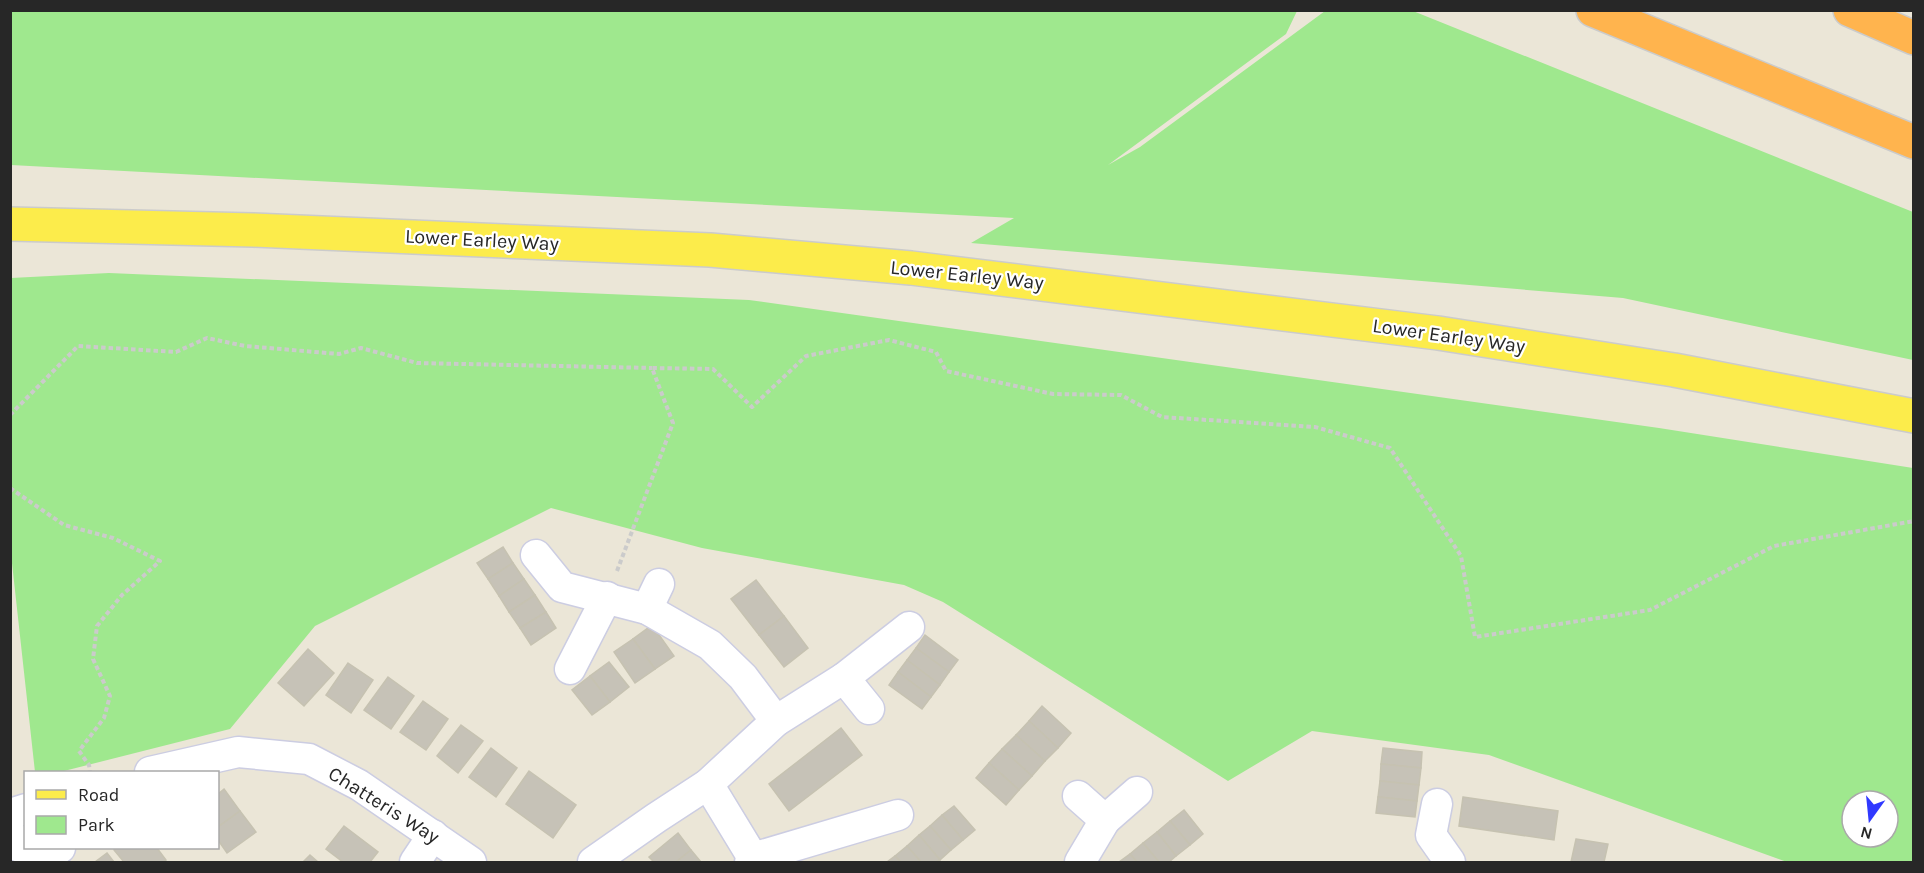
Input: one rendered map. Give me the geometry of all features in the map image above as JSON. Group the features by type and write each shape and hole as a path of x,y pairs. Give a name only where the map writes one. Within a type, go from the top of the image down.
{"highway":[{"path":"1593,10 1914,142"},
{"path":"1850,10 1914,38"}],"main road":[{"name":"Lower Earley Way","path":"10,224 254,230 698,249 911,268 1438,333 1674,370 1914,417"}],"street":[{"path":"536,555 562,587 606,597 653,597 711,645 743,677 777,721"},
{"path":"570,669 606,597"},
{"path":"593,862 708,784 777,721 844,678 909,627"},
{"path":"844,678 869,709"},
{"name":"Chatteris Way","path":"154,771 238,752 309,759 359,785 471,862"},
{"path":"708,784 751,860 898,815"},
{"path":"1080,862 1105,820 1137,792"},
{"path":"1078,796 1105,820"},
{"path":"1437,804 1431,835 1449,862"},
{"path":"10,833 20,847 24,847"},
{"path":"415,862 433,835"},
{"path":"37,849 54,851 58,849"}],"path":[{"path":"10,415 78,346 176,352 207,338 245,346 339,354 361,348 417,363 713,369 752,407 806,356 889,340 936,352 946,371 1053,394 1121,394 1162,417 1315,427 1390,448 1461,555 1475,638 1650,610 1774,546 1914,521"},
{"path":"606,597 673,423 652,368"},
{"path":"10,488 64,525 113,538 160,561 122,595 97,626 93,659 110,696 104,718 79,752 89,765 90,771"}],"green space":[{"path":"10,11 1297,11 1286,34 1108,165 1140,147 1325,11 1413,11 1913,212 1913,360 1623,298 971,243 1014,218 11,165"},
{"path":"109,273 749,300 1659,428 1913,468 1913,862 1787,862 1489,755 1312,731 1228,781 943,602 904,585 702,548 551,508 315,626 230,729 64,771 35,771 10,545 11,278"}],"building":[{"path":"503,547 513,563 488,579 477,563"},
{"path":"513,563 524,579 499,596 488,579"},
{"path":"524,579 535,595 509,612 499,596"},
{"path":"756,580 784,616 759,635 731,599"},
{"path":"535,595 546,612 520,628 509,612"},
{"path":"546,612 556,628 531,645 520,628"},
{"path":"784,616 808,648 784,667 759,635"},
{"path":"652,625 674,656 655,669 633,639"},
{"path":"925,635 958,660 949,672 916,648"},
{"path":"633,639 655,669 635,683 614,652"},
{"path":"916,648 949,672 940,685 907,660"},
{"path":"308,649 334,673 304,706 278,683"},
{"path":"907,660 940,685 931,697 898,672"},
{"path":"609,662 629,687 610,702 590,676"},
{"path":"348,663 373,680 351,713 326,695"},
{"path":"898,672 931,697 922,709 889,685"},
{"path":"590,676 610,702 592,715 572,690"},
{"path":"388,677 414,696 391,729 364,710"},
{"path":"423,701 448,719 426,750 400,732"},
{"path":"1042,706 1071,733 1058,748 1029,721"},
{"path":"1029,721 1058,748 1045,761 1016,735"},
{"path":"461,725 483,741 458,773 437,756"},
{"path":"841,728 862,755 789,811 769,784"},
{"path":"1016,735 1045,761 1032,776 1002,749"},
{"path":"491,748 517,768 496,797 469,777"},
{"path":"1383,748 1422,752 1421,768 1381,764"},
{"path":"1002,749 1032,776 1019,790 989,763"},
{"path":"989,763 1019,790 1006,805 976,778"},
{"path":"1381,764 1421,768 1419,785 1380,781"},
{"path":"529,771 576,805 553,838 506,804"},
{"path":"1380,781 1419,785 1417,801 1378,797"},
{"path":"224,789 240,811 219,826 219,793"},
{"path":"1378,797 1417,801 1415,817 1376,813"},
{"path":"1463,797 1558,811 1554,840 1459,826"},
{"path":"954,806 975,830 963,840 942,815"},
{"path":"1184,810 1203,834 1190,845 1170,821"},
{"path":"240,811 256,832 227,853 219,841 219,826"},
{"path":"942,815 963,840 951,850 930,826"},
{"path":"1170,821 1190,845 1176,856 1157,832"},
{"path":"344,826 378,852 370,862 343,862 326,849"},
{"path":"930,826 951,850 940,860 919,835"},
{"path":"1157,832 1176,856 1169,862 1159,862 1143,843"},
{"path":"678,833 691,850 676,862 654,862 649,857"},
{"path":"919,835 940,860 921,862 907,846"},
{"path":"1576,839 1608,844 1604,862 1571,862"},
{"path":"1143,843 1159,862 1137,862 1130,854"},
{"path":"907,846 921,862 901,862 895,856"},
{"path":"158,849 166,860 163,862 124,862 114,850"},
{"path":"691,850 701,862 676,862"},
{"path":"107,853 114,862 95,862"},
{"path":"1130,854 1137,862 1119,862"},
{"path":"310,855 318,862 303,862"},
{"path":"895,856 901,862 887,862"}]}
